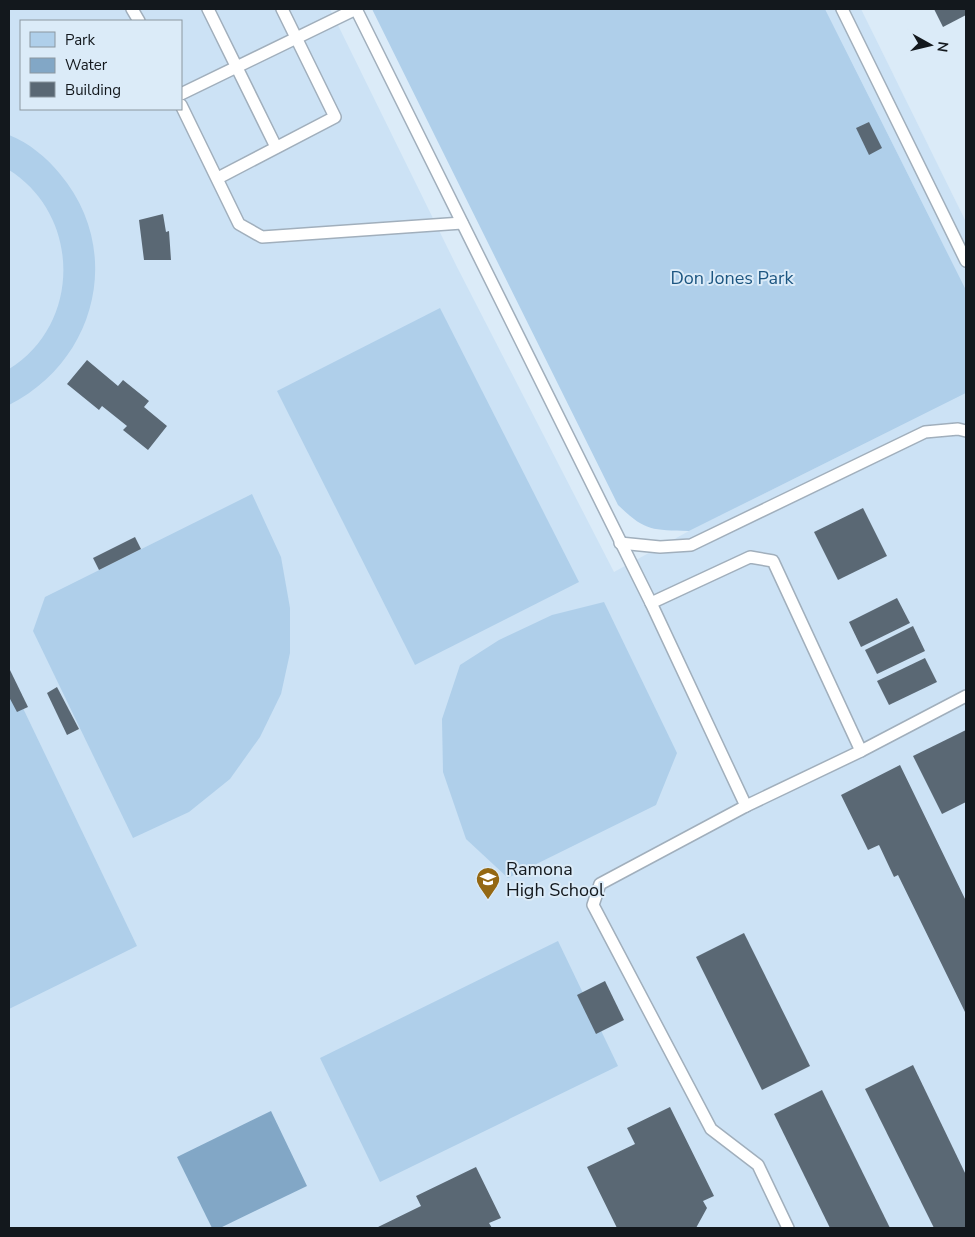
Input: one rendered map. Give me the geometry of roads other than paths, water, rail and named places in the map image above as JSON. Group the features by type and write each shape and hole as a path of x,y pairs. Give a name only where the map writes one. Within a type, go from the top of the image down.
{"lane":[{"path":"132,9 138,20"},
{"path":"208,9 276,148"},
{"path":"218,178 335,117 282,9"},
{"path":"182,94 356,9 651,604 746,806"},
{"path":"842,9 966,261"},
{"path":"182,107 239,224 262,237 462,223"},
{"path":"620,543 660,547 691,546 925,432 958,428 966,431"},
{"path":"651,604 750,557 773,561 861,751"},
{"path":"788,1228 758,1165 711,1130 592,906 600,884 746,806 861,751 966,696"}],"water":[{"path":"271,1111 307,1186 220,1228 212,1228 177,1157"}],"place":[{"name":"Ramona High School","path":"488,900"}],"park label":[{"name":"Don Jones Park","path":"732,278"}]}
